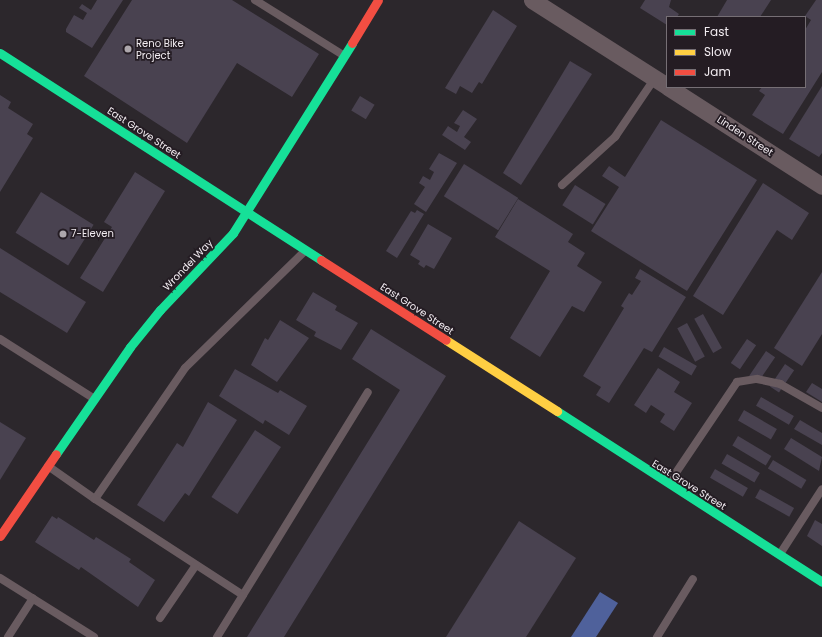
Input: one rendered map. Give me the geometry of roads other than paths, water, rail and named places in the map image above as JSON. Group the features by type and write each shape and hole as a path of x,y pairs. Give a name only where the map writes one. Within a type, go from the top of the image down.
{"street":[{"name":"Wrondel Way","path":"0,536 94,398 155,316 233,233 378,0"},
{"name":"Linden Street","path":"532,0 664,84"},
{"name":"East Grove Street","path":"0,53 668,485 822,582"},
{"name":"Linden Street","path":"670,88 822,186"}],"lane":[{"path":"255,0 344,55"},
{"path":"562,185 615,137 664,84"},
{"path":"95,500 185,368 306,250"},
{"path":"0,339 94,398"},
{"path":"668,485 737,382 757,379 780,384 822,408"},
{"path":"217,637 368,392"},
{"path":"48,465 95,500 243,595"},
{"path":"779,555 822,489"},
{"path":"160,618 196,565"},
{"path":"0,578 94,637"},
{"path":"657,637 693,579"},
{"path":"8,637 33,598"}],"water":[{"path":"600,592 618,603 596,637 571,637"}],"place":[{"name":"Reno Bike Project","path":"128,49"},
{"name":"7-Eleven","path":"63,234"}]}
